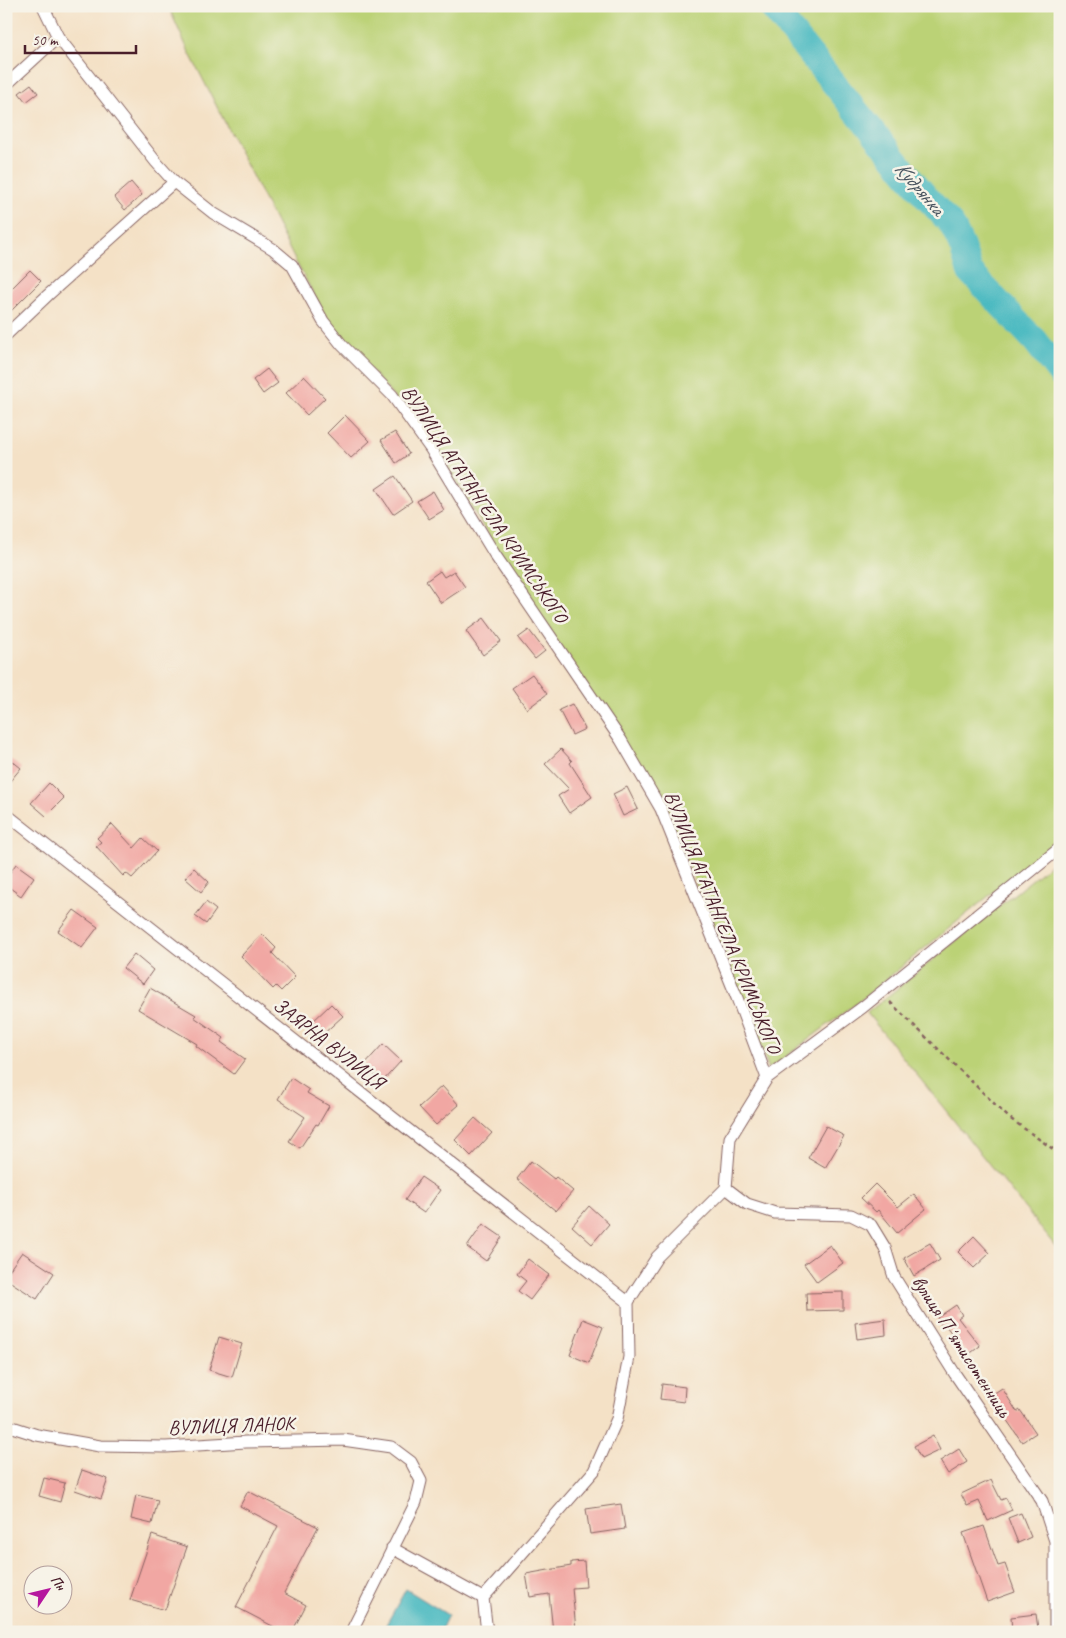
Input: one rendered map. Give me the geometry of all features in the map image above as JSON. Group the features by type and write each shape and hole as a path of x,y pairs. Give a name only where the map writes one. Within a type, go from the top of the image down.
{"street":[{"name":"ВУЛИЦЯ АГАТАНГЕЛА КРИМСЬКОГО","path":"43,6 58,37 156,162 174,182 213,213 273,249 292,265 323,321 342,345 392,396 430,448 495,555 621,740 660,809 737,998 766,1078"},
{"path":"6,85 58,37"},
{"path":"6,335 174,182"},
{"name":"ЗАЯРНА ВУЛИЦЯ","path":"6,814 628,1302"},
{"path":"487,1632 483,1598 594,1471 617,1419 629,1357 628,1302 657,1256 726,1188 730,1138 766,1078 881,993 1060,848"},
{"name":"вулиця Пʼятисотенниць","path":"726,1188 747,1204 775,1213 851,1215 871,1225 885,1248 894,1278 1042,1501 1055,1541 1055,1632"},
{"name":"ВУЛИЦЯ ЛАНОК","path":"6,1425 37,1435 100,1446 166,1447 246,1442 343,1440 391,1447 411,1462 421,1481 416,1502 351,1632"},
{"path":"392,1548 483,1598"}],"path":[{"path":"881,993 1008,1117 1060,1154"}],"green space":[{"path":"168,6 1060,6 1060,838 857,1003 769,1069 742,995 664,807 499,553 434,445 327,318 296,262 188,50"},
{"path":"1060,857 1060,1252 867,1013"}],"water":[{"path":"406,1589 448,1615 440,1632 382,1632"}],"building":[{"path":"31,84 38,93 26,102 19,93"},
{"path":"131,182 142,195 125,210 114,197"},
{"path":"30,270 41,281 6,316 6,294"},
{"path":"267,369 278,383 263,394 253,380"},
{"path":"304,376 325,398 307,415 286,393"},
{"path":"345,415 370,441 351,458 327,433"},
{"path":"395,432 409,454 396,463 381,440"},
{"path":"395,476 412,501 393,514 376,489"},
{"path":"433,491 444,510 429,519 417,501"},
{"path":"440,571 444,577 454,571 465,587 441,603 426,581"},
{"path":"484,618 501,641 483,655 466,631"},
{"path":"529,630 545,651 535,659 518,638"},
{"path":"532,674 547,694 527,709 512,688"},
{"path":"572,704 585,729 572,735 559,710"},
{"path":"561,749 572,761 570,763 592,797 569,813 558,796 569,789 545,764"},
{"path":"6,756 21,768 6,786"},
{"path":"49,783 64,798 46,816 31,803"},
{"path":"627,787 638,809 623,816 613,794"},
{"path":"112,824 134,848 143,838 157,851 132,878 126,873 123,876 96,846 101,842 97,838"},
{"path":"16,864 34,877 21,896 6,885 6,878"},
{"path":"194,868 209,882 201,892 185,878"},
{"path":"206,902 216,910 206,924 195,916"},
{"path":"74,910 98,927 82,948 58,931"},
{"path":"262,934 276,948 272,953 295,977 281,991 276,986 273,989 241,956"},
{"path":"134,954 153,970 143,984 123,968"},
{"path":"150,988 196,1015 194,1017 224,1038 221,1042 245,1059 234,1074 196,1046 197,1044 138,1009"},
{"path":"331,1004 343,1016 321,1036 310,1024"},
{"path":"383,1044 401,1061 382,1082 364,1065"},
{"path":"291,1078 309,1090 307,1093 329,1106 318,1125 316,1124 300,1148 289,1141 305,1117 278,1099"},
{"path":"442,1086 459,1105 436,1125 419,1107"},
{"path":"475,1118 492,1133 471,1156 455,1140"},
{"path":"826,1126 844,1136 825,1168 808,1158"},
{"path":"531,1161 554,1179 556,1177 573,1191 556,1211 517,1179"},
{"path":"421,1177 440,1190 424,1213 405,1200"},
{"path":"875,1184 898,1207 914,1194 926,1209 897,1233 878,1210 876,1212 861,1198"},
{"path":"589,1206 609,1224 592,1244 572,1226"},
{"path":"483,1224 502,1237 486,1261 467,1247"},
{"path":"974,1236 990,1253 974,1268 958,1252"},
{"path":"930,1243 940,1260 914,1276 904,1258"},
{"path":"830,1245 843,1263 817,1282 804,1264"},
{"path":"22,1252 54,1273 37,1299 6,1279 6,1275"},
{"path":"528,1259 549,1275 530,1300 518,1291 526,1281 517,1274"},
{"path":"843,1292 843,1310 807,1311 806,1293"},
{"path":"956,1305 962,1315 958,1318 980,1346 968,1355 946,1326 943,1328 937,1318"},
{"path":"583,1319 603,1327 589,1363 570,1355"},
{"path":"885,1319 886,1335 857,1339 855,1323"},
{"path":"219,1337 242,1344 232,1377 209,1370"},
{"path":"662,1384 685,1387 684,1402 660,1399"},
{"path":"1002,1388 1017,1412 1020,1410 1036,1433 1022,1442 990,1396"},
{"path":"933,1436 940,1450 921,1459 914,1446"},
{"path":"959,1449 967,1462 948,1474 940,1461"},
{"path":"82,1470 108,1479 101,1499 75,1490"},
{"path":"44,1478 65,1483 60,1502 39,1496"},
{"path":"991,1480 1001,1500 1006,1498 1012,1510 988,1521 979,1501 967,1506 961,1494"},
{"path":"248,1491 318,1527 284,1593 306,1605 292,1632 284,1632 236,1607 278,1526 240,1506"},
{"path":"136,1495 158,1500 152,1524 131,1519"},
{"path":"621,1504 625,1529 590,1534 586,1509"},
{"path":"1021,1513 1031,1537 1018,1543 1008,1518"},
{"path":"984,1526 998,1566 1005,1564 1015,1592 987,1602 963,1533"},
{"path":"152,1535 187,1547 165,1610 130,1600"},
{"path":"584,1561 586,1587 572,1588 576,1630 553,1632 549,1594 530,1597 526,1574 571,1566 571,1562"},
{"path":"1036,1614 1038,1629 1012,1632 1011,1617"}],"waterway":[{"name":"Кудрянка","path":"771,6 926,197 952,225 970,272 1035,341 1060,374"}]}
